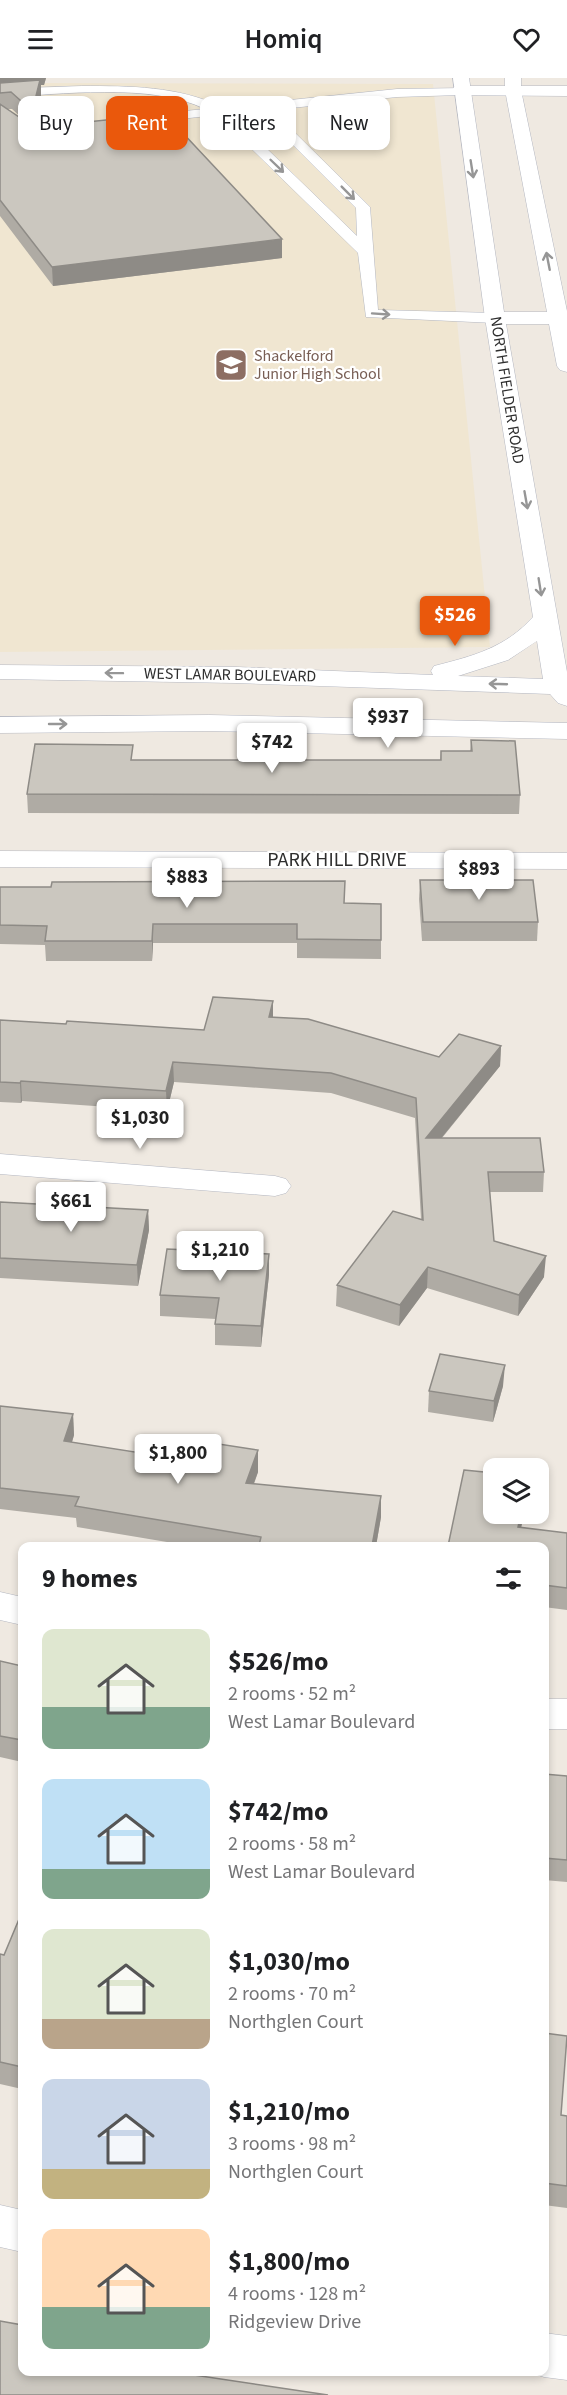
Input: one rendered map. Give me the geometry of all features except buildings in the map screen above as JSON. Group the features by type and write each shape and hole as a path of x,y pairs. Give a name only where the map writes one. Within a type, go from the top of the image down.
{"main road":[{"path":"460,84 513,84 567,91"},
{"name":"NORTH FIELDER ROAD","path":"460,84 495,318 545,618 564,690"},
{"path":"513,84 567,366"},
{"path":"495,318 559,318"},
{"path":"371,678 444,671 478,664 510,651 530,637 545,618"},
{"name":"WEST LAMAR BOULEVARD","path":"0,672 371,678 564,690"},
{"path":"0,724 209,723 567,731"},
{"name":"PARK HILL DRIVE","path":"0,859 567,861"},
{"path":"0,1164 275,1186"},
{"path":"0,1606 18,1610"},
{"path":"549,1714 567,1714"},
{"path":"0,2226 18,2230"},
{"path":"549,2356 567,2358"}],"lane":[{"path":"296,104 460,84"},
{"path":"0,93 134,92 184,96 200,100"},
{"path":"296,141 363,207 371,314 495,318"},
{"path":"260,150 365,252"}],"shaded area":[{"name":"Shackelford Junior High School","path":"0,83 433,84 490,647 0,652"}],"place":[{"name":"Shackelford Junior High School","path":"231,365"}]}
